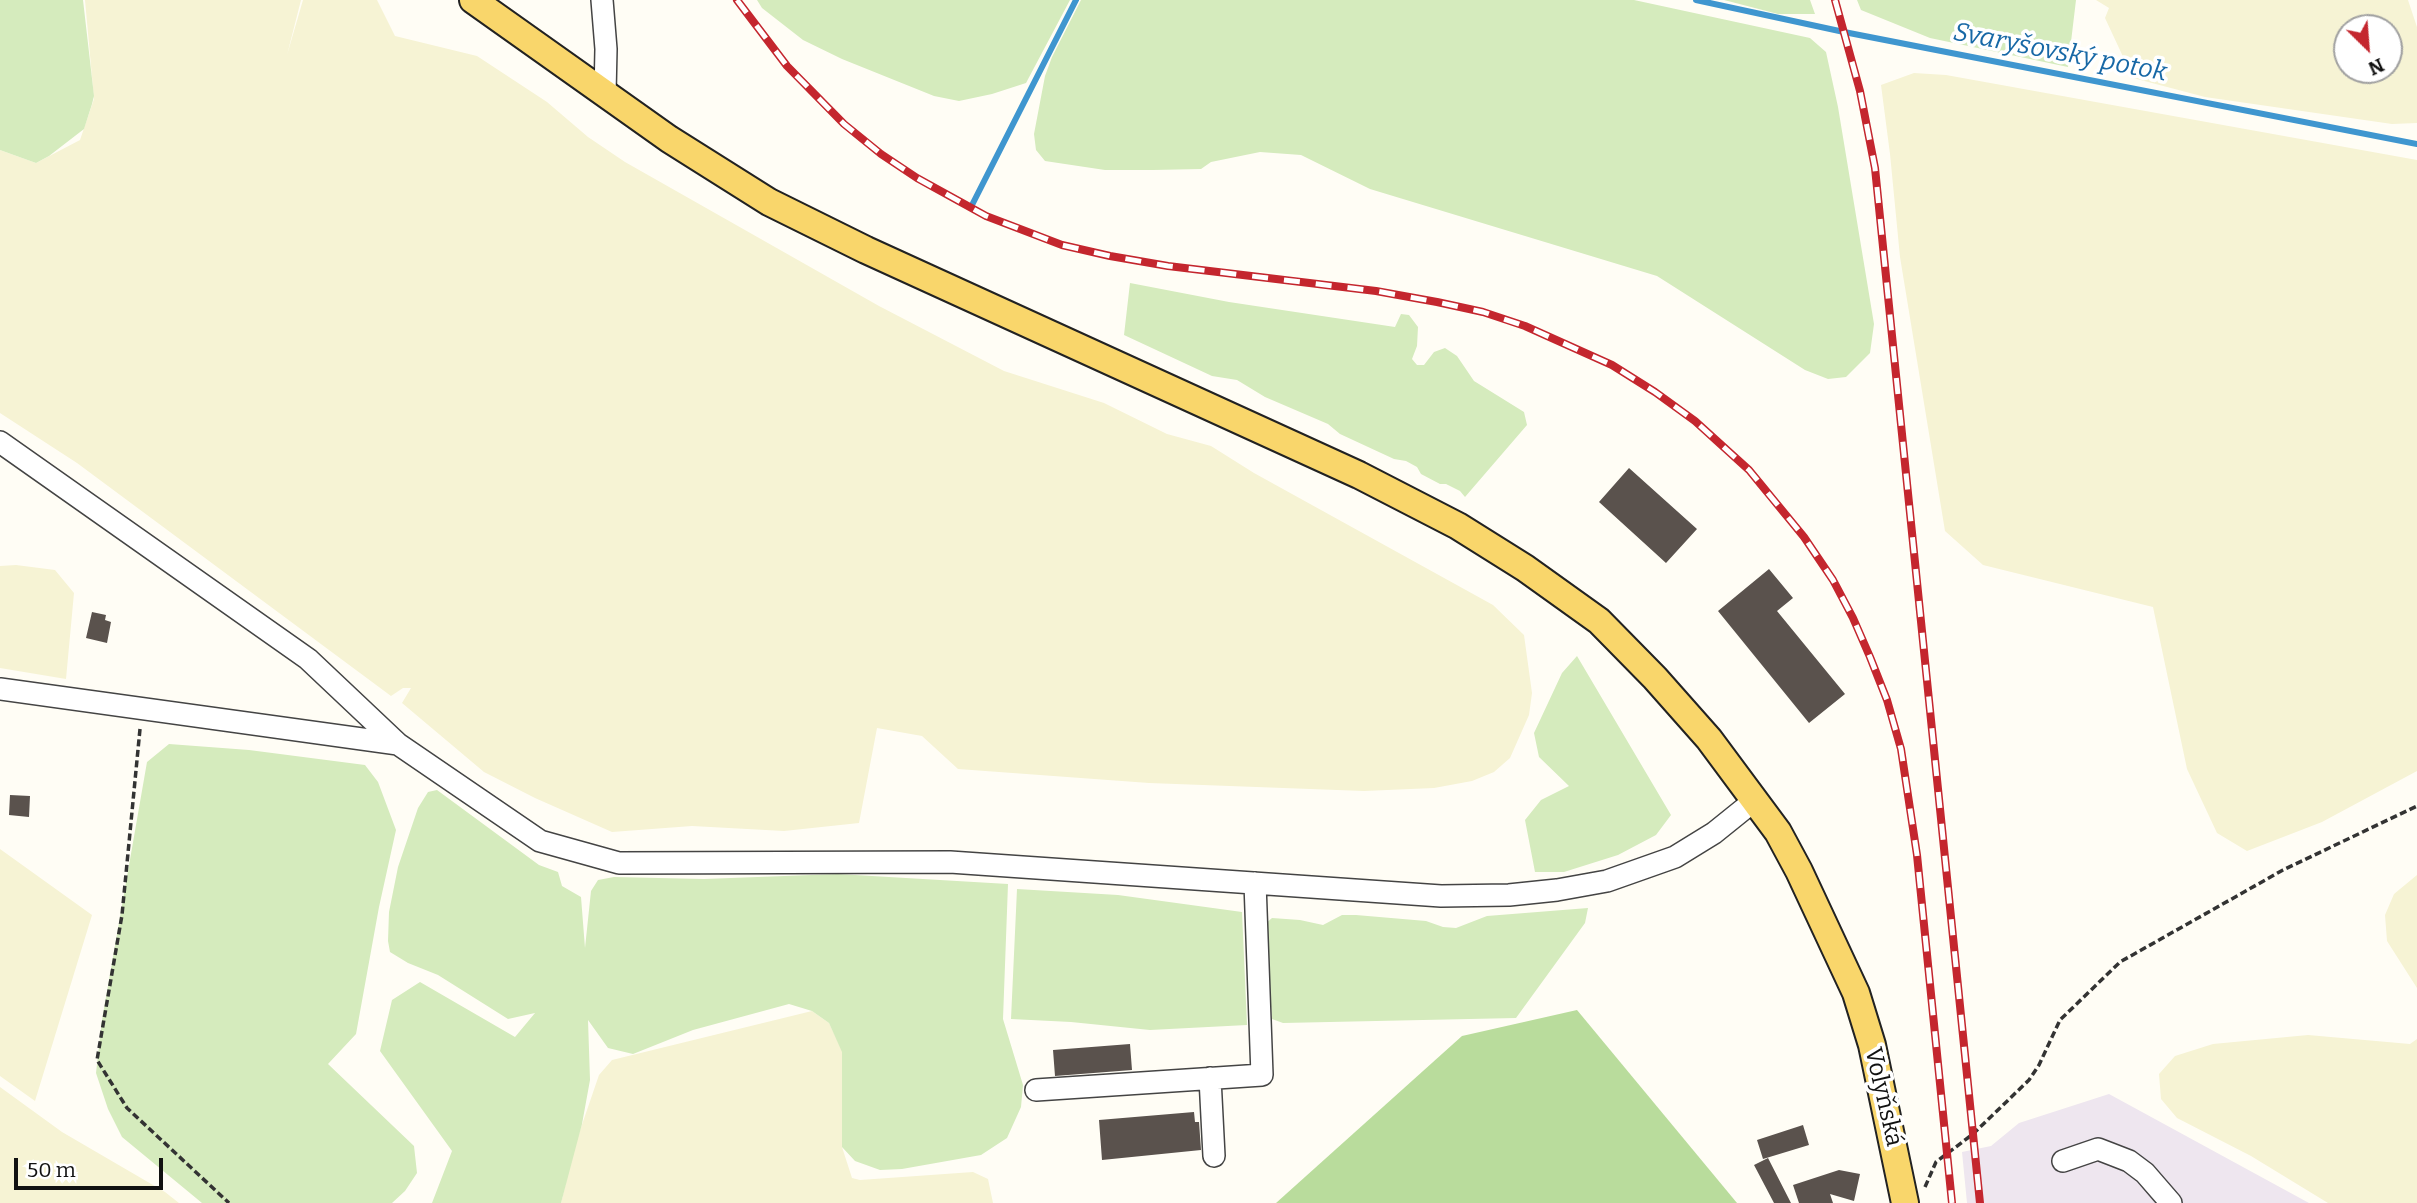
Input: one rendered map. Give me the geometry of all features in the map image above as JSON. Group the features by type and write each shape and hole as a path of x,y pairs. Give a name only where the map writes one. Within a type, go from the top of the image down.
{"main road":[{"name":"Volyňská","path":"473,0 669,139 769,202 1359,475 1458,526 1525,568 1599,621 1709,739 1778,832 1856,993 1914,1199"}],"street":[{"path":"602,0 607,49 605,93"},
{"path":"0,442 308,659 398,744 540,841 619,863 950,862 1441,896 1509,895 1607,881 1675,857 1714,833 1755,800"},
{"path":"0,689 398,744"},
{"path":"1036,1090 1262,1075 1255,883"},
{"path":"1210,1078 1214,1156"},
{"path":"2063,1161 2098,1149 2129,1161 2146,1174 2171,1203"}],"path":[{"path":"142,709 122,915 97,1060 127,1108 229,1203"},
{"path":"1914,1199 1936,1162 1973,1134 2029,1080 2060,1020 2120,962 2283,870 2417,806"}],"shaded area":[{"path":"85,0 301,0 287,55 303,0 377,0 395,36 477,56 547,102 588,137 625,162 879,306 1004,371 1104,403 1167,434 1211,446 1254,473 1493,605 1524,635 1532,693 1529,715 1510,758 1494,772 1472,781 1434,788 1364,791 1149,783 958,769 922,736 877,728 859,823 784,831 692,826 612,832 484,772 402,703 411,688 403,688 391,696 77,463 0,413 0,150 36,163 80,140 94,99"},
{"path":"2096,0 2408,0 2417,27 2417,123 2392,124 2205,97 2133,78 2105,18 2109,8"},
{"path":"1914,73 1946,75 2417,160 2417,771 2322,822 2247,851 2217,833 2187,769 2153,607 1983,565 1945,531 1900,257 1881,85"},
{"path":"16,565 55,570 74,593 66,679 0,668 0,566"},
{"path":"0,849 92,915 35,1101 0,1076"},
{"path":"2417,875 2417,988 2387,941 2385,915 2394,894"},
{"path":"812,1011 829,1023 843,1052 842,1147 852,1178 860,1180 973,1172 988,1179 993,1203 561,1203 575,1145 599,1075 612,1060"},
{"path":"2308,1035 2410,1044 2417,1039 2417,1203 2328,1203 2251,1156 2177,1118 2161,1099 2159,1074 2175,1056 2213,1044"},
{"path":"0,1087 62,1132 165,1192 179,1203 0,1203"},
{"path":"2109,1094 2309,1203 1967,1203 1962,1152 1991,1146 2019,1123"}],"green space":[{"path":"0,0 83,0 94,96 92,104 84,129 36,163 0,150"},
{"path":"757,0 1070,0 1026,83 959,101 934,96 842,59 803,40 762,8"},
{"path":"1081,0 1634,0 1810,38 1826,52 1838,107 1874,324 1870,353 1846,377 1828,379 1805,370 1657,276 1370,189 1301,155 1260,152 1211,162 1201,169 1105,170 1045,161 1036,150 1034,134 1045,76"},
{"path":"1724,0 1810,0 1815,14 1778,14"},
{"path":"1857,0 2076,0 2068,67 1930,38 1861,10"},
{"path":"1130,283 1229,302 1395,327 1401,314 1409,315 1418,327 1417,346 1412,359 1417,365 1424,365 1434,352 1445,348 1457,356 1474,381 1524,412 1527,425 1465,497 1460,491 1421,474 1417,467 1406,461 1394,459 1340,434 1328,424 1265,397 1237,380 1212,376 1124,335"},
{"path":"1577,656 1671,815 1656,835 1618,855 1564,872 1535,872 1525,820 1541,800 1569,786 1539,757 1534,733 1562,673"},
{"path":"169,744 249,750 365,765 378,782 396,830 356,1034 328,1064 414,1146 417,1173 405,1191 392,1203 202,1203 122,1137 108,1109 96,1073 102,1020 147,762"},
{"path":"437,790 539,865 558,872 562,886 581,897 585,948 591,891 598,880 614,877 704,879 838,874 1008,884 1003,1019 1023,1085 1021,1107 1007,1138 981,1155 902,1169 880,1170 855,1161 842,1147 842,1052 829,1023 812,1011 789,1004 693,1030 633,1054 608,1048 588,1020 590,1080 582,1124 561,1203 432,1203 452,1151 380,1051 392,1000 420,982 515,1037 535,1013 508,1019 438,975 408,963 390,952 389,912 398,867 418,808 428,792"},
{"path":"1017,889 1118,895 1242,912 1247,1025 1150,1030 1011,1019"},
{"path":"1588,908 1585,923 1516,1018 1283,1023 1272,1019 1265,924 1272,918 1323,925 1342,915 1356,915 1426,921 1456,928 1487,916"},
{"path":"1577,1010 1737,1203 1276,1203 1462,1036"}],"building":[{"path":"1629,468 1697,529 1666,563 1599,502"},
{"path":"1769,569 1793,598 1777,611 1845,694 1809,723 1718,611"},
{"path":"92,612 106,615 105,620 111,622 107,643 86,638"},
{"path":"10,795 30,796 29,817 9,815"},
{"path":"1130,1044 1132,1070 1055,1076 1053,1050"},
{"path":"1194,1112 1195,1122 1199,1122 1201,1150 1102,1160 1099,1120"},
{"path":"1803,1125 1809,1145 1763,1159 1757,1140"},
{"path":"1768,1158 1791,1203 1774,1203 1754,1165"},
{"path":"1839,1170 1860,1174 1854,1201 1830,1194 1833,1203 1799,1203 1793,1185"}],"waterway":[{"path":"971,207 1076,0"},
{"name":"Svaryšovský potok","path":"1696,0 1844,32 2417,144"}],"railway":[{"path":"737,0 787,66 844,124 881,154 917,178 986,216 1062,245 1110,256 1168,266 1376,291 1483,312 1525,326 1612,365 1695,421 1749,470 1804,537 1833,580 1870,657 1887,700 1901,749 1917,855 1952,1203"},
{"path":"1835,0 1860,91 1875,168 1980,1203"}]}
